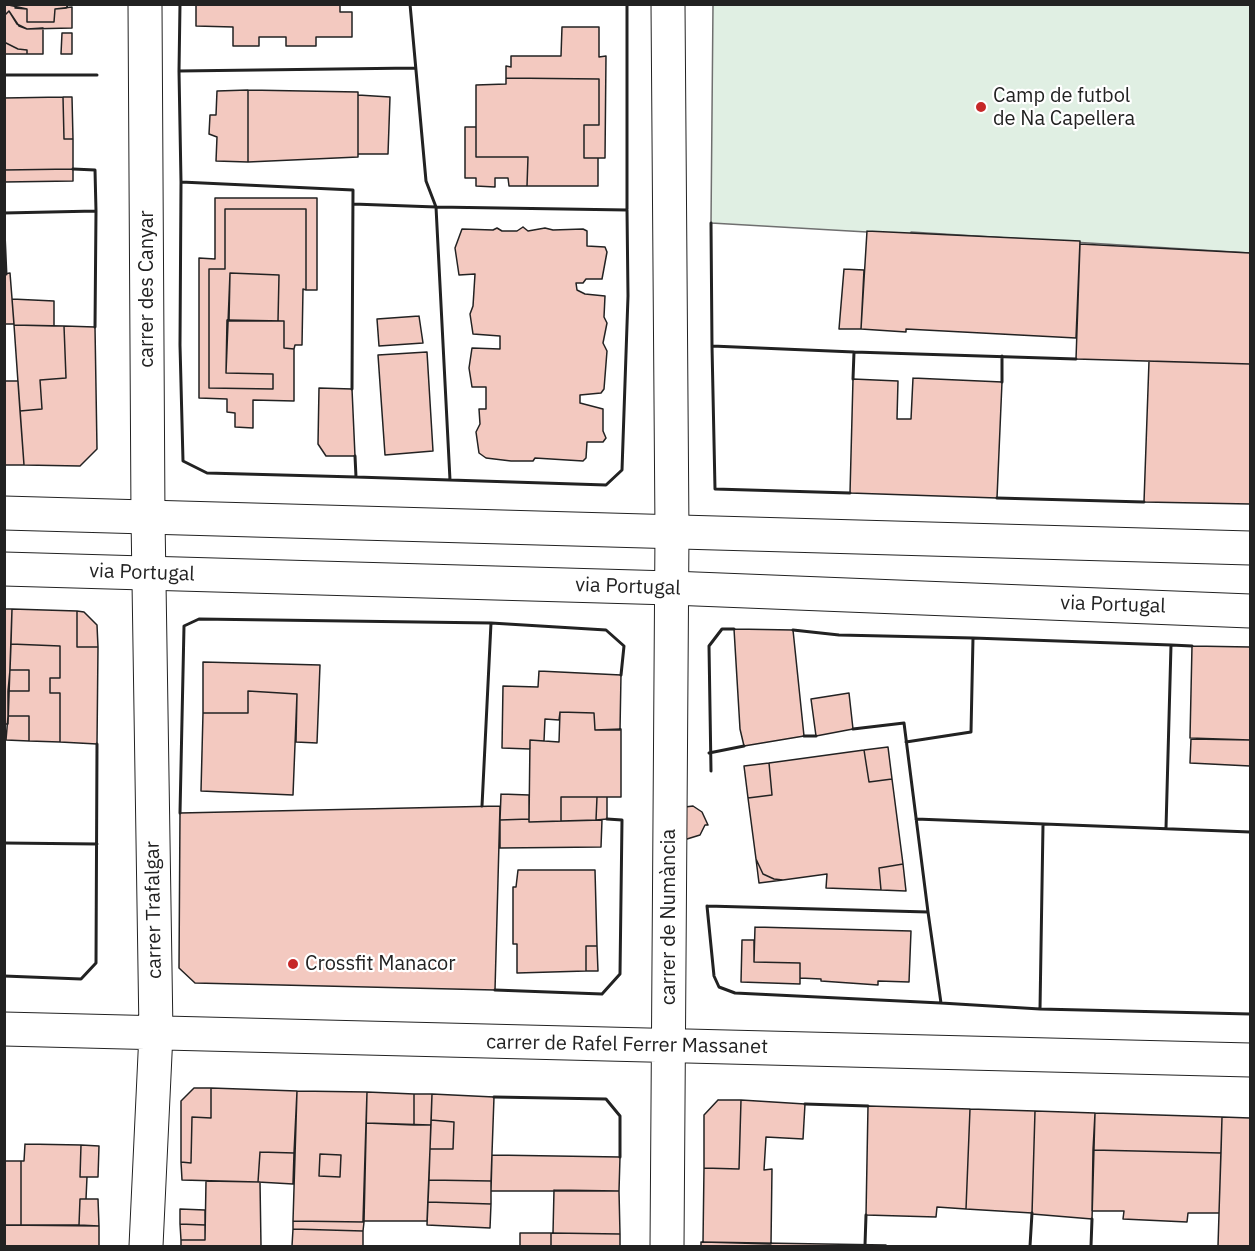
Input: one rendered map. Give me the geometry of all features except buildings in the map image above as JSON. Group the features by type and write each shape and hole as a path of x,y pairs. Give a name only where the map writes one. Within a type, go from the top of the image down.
{"street":[{"name":"carrer des Canyar","path":"145,4 149,573"},
{"name":"carrer de Numància","path":"667,1246 672,532 668,4"},
{"path":"4,513 1251,548"},
{"name":"via Portugal","path":"4,569 670,588 1251,611"},
{"name":"carrer Trafalgar","path":"146,1246 156,1033 149,573"},
{"name":"carrer de Rafel Ferrer Massanet","path":"4,1029 1251,1060"}],"green space":[{"name":"Camp de futbol de Na Capellera","path":"713,5 1250,5 1250,253 911,232 910,234 711,223"}],"wall":[{"path":"180,4 179,71 415,68"},
{"path":"353,204 436,207 426,181 410,4"},
{"path":"627,4 627,209"},
{"path":"179,71 181,182 353,190 352,389"},
{"path":"4,75 97,75"},
{"path":"73,169 95,170 96,211"},
{"path":"181,182 180,345 183,461 207,473 356,477"},
{"path":"436,207 627,210 628,296 622,470 606,485 450,480 436,207"},
{"path":"4,213 96,211 95,327"},
{"path":"711,223 712,346 854,352"},
{"path":"4,229 6,274"},
{"path":"712,346 715,489 850,493"},
{"path":"853,379 854,352 1076,359"},
{"path":"1002,356 1002,382"},
{"path":"355,456 356,477 450,480"},
{"path":"997,498 1144,502"},
{"path":"180,813 184,626 199,619 491,623 482,806"},
{"path":"491,623 606,630 624,646 621,675"},
{"path":"711,771 709,646 722,629 734,629"},
{"path":"793,630 839,635 973,638 971,732 906,742"},
{"path":"973,638 1171,645 1166,828"},
{"path":"1171,645 1192,646"},
{"path":"853,729 904,723 928,912"},
{"path":"804,736 816,736"},
{"path":"4,976 81,979 96,963 97,744"},
{"path":"709,753 744,746"},
{"path":"495,990 602,994 620,974 622,820 607,819"},
{"path":"916,819 1250,832"},
{"path":"941,1003 1040,1009 1043,825"},
{"path":"4,843 97,844"},
{"path":"707,906 928,912 941,1003 735,993 719,987 714,976 707,906"},
{"path":"1040,1009 1250,1014"},
{"path":"494,1097 606,1099 620,1116 620,1157"},
{"path":"805,1104 868,1106"},
{"path":"1030,1246 1032,1213"},
{"path":"865,1245 866,1215"},
{"path":"1091,1246 1092,1219"}],"place":[{"name":"Camp de futbol de Na Capellera","path":"981,107"},
{"name":"Crossfit Manacor","path":"293,964"}]}
